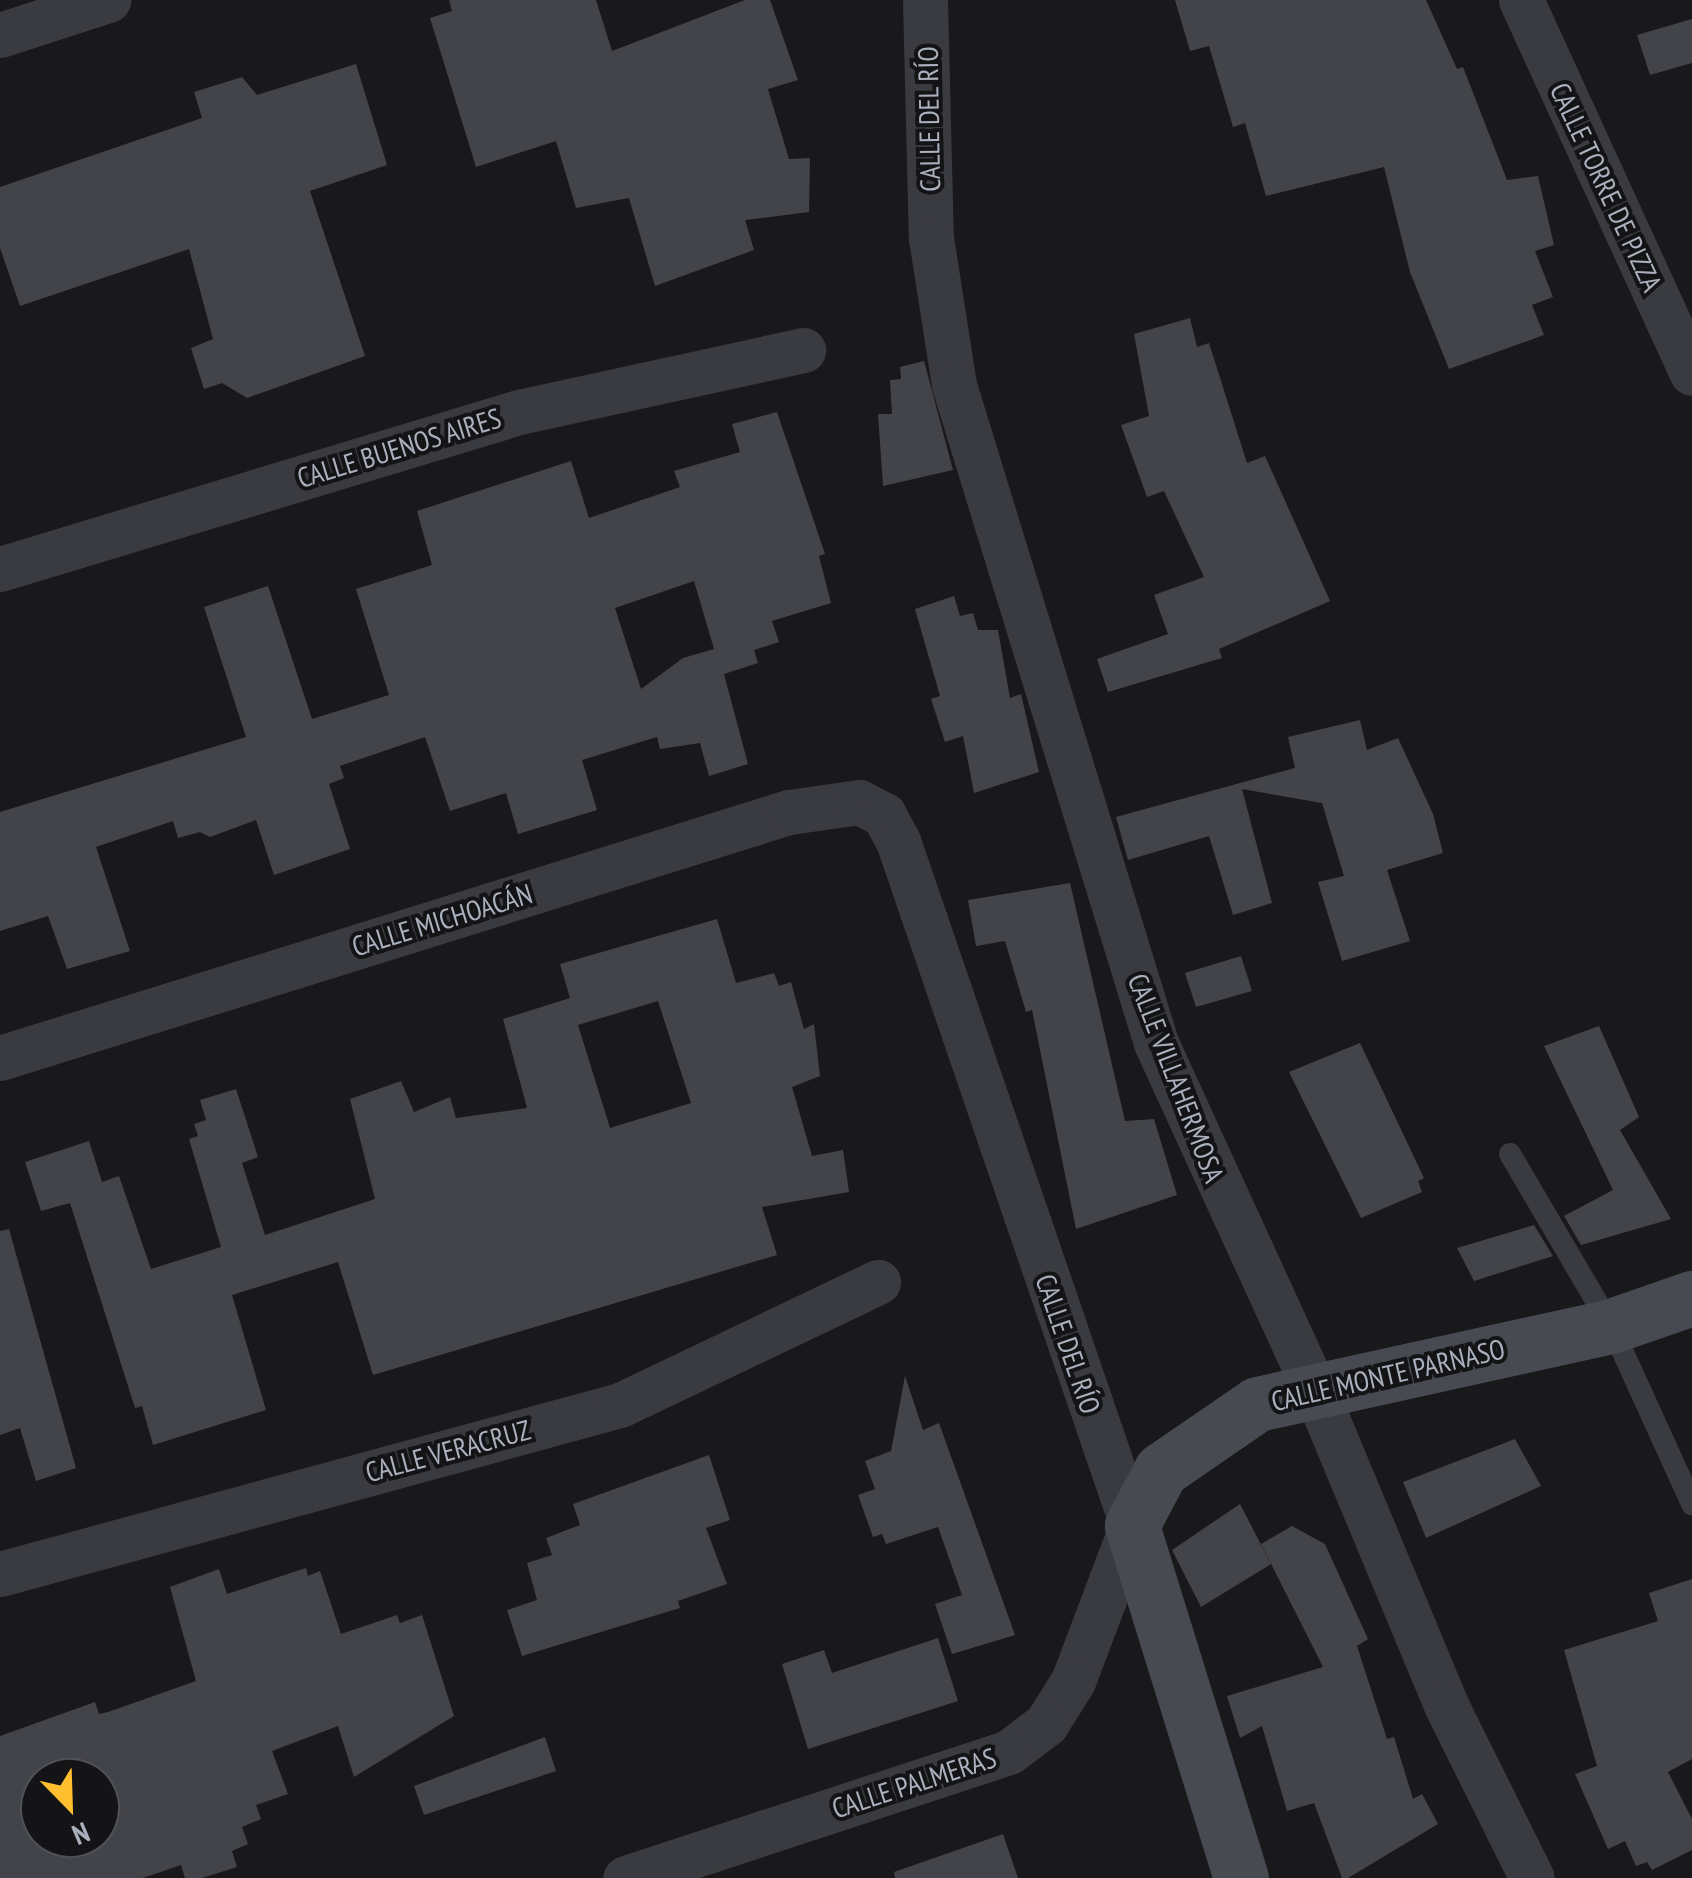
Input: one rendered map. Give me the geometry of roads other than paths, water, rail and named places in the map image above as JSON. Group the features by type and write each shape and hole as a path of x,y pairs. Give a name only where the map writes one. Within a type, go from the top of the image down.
{"street":[{"path":"0,35 108,0"},
{"name":"CALLE DEL RÍO","path":"925,0 931,238"},
{"name":"CALLE TORRE DE PIZZA","path":"1521,0 1692,373"},
{"name":"CALLE VILLAHERMOSA","path":"931,238 954,385 1156,1043 1315,1390 1446,1705 1532,1878"},
{"name":"CALLE BUENOS AIRES","path":"0,569 519,412 803,350"},
{"name":"CALLE MICHOACÁN","path":"0,1058 788,812 859,802 884,814"},
{"name":"CALLE DEL RÍO","path":"884,814 898,840 1132,1525 1241,1878"},
{"name":"CALLE VERACRUZ","path":"0,1574 620,1404 878,1282"},
{"name":"CALLE MONTE PARNASO","path":"1132,1525 1160,1470 1208,1432 1256,1404 1611,1326 1692,1298"},
{"name":"CALLE PALMERAS","path":"625,1878 1009,1752 1046,1724 1074,1681 1132,1525"}],"lane":[{"path":"1510,1154 1611,1326 1692,1504"}]}
